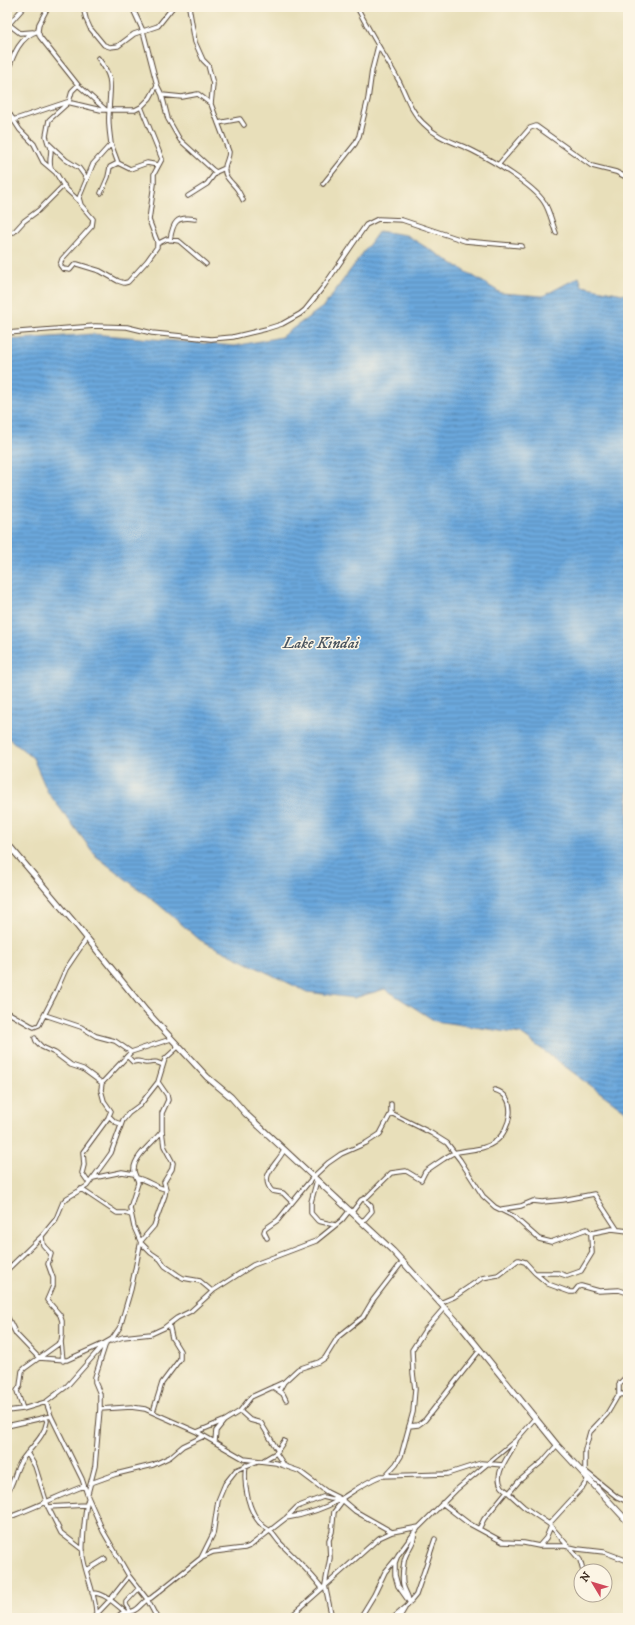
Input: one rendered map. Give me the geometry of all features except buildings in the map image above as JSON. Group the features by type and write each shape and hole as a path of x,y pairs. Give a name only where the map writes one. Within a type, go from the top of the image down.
{"street":[{"path":"24,7 8,23 20,33 36,32"},
{"path":"7,72 19,45 36,32 48,7"},
{"path":"83,7 90,28 107,47 118,46 130,36 158,26 172,7"},
{"path":"132,7 143,31 157,85 162,95 166,114 176,135 188,148 216,172"},
{"path":"189,7 195,42 203,60 208,65 213,84 211,104 229,152 229,158 225,168 230,182 243,200"},
{"path":"357,7 415,114 423,124 438,136 475,152 498,165 522,182 542,199 556,233"},
{"path":"36,32 78,85 107,110"},
{"path":"323,184 355,144 359,136 378,46"},
{"path":"98,58 107,70 111,81 107,110 108,128 111,144 118,164 128,169 147,163 158,165"},
{"path":"52,169 50,163 51,148 46,136 47,124 53,115 69,102 72,91 78,85"},
{"path":"7,122 58,104 69,102 107,110 135,110 141,108 150,98 157,85"},
{"path":"162,95 182,97 198,94 211,104"},
{"path":"7,110 12,120 34,144 43,162 59,176 64,185 79,201 80,205 92,217 93,223 90,229 62,259 60,264 63,269 70,270 77,264 100,271 124,283 128,282 148,261 156,249 157,241 148,220 154,184 154,174 161,161 161,155 141,108"},
{"path":"218,123 236,118 244,125"},
{"path":"498,165 530,128 536,126 592,166 616,172 628,178"},
{"path":"79,201 87,179 96,161 107,151 111,144"},
{"path":"50,145 68,161 79,168 87,179"},
{"path":"101,193 108,177 110,167 118,164"},
{"path":"188,196 207,184 216,172 225,168"},
{"path":"7,232 14,232 24,220 39,210 64,185"},
{"path":"170,240 173,228 177,221 186,218 195,219"},
{"path":"7,333 95,326 128,328 152,333 211,339 233,337 282,324 305,310 324,286 366,225 378,219 402,220 465,241 522,246"},
{"path":"157,241 161,243 170,240 181,242 206,264"},
{"path":"7,843 146,1011 171,1039 207,1077 231,1096 246,1114 403,1261 480,1350 557,1444 628,1522"},
{"path":"7,1012 34,1027 39,1025 66,969 87,938"},
{"path":"45,1015 81,1027 96,1036 114,1041 131,1052"},
{"path":"35,1038 42,1047 55,1053 71,1065 82,1068 102,1083"},
{"path":"89,1183 82,1173 84,1165 83,1152 109,1116 111,1110 104,1101 101,1090 102,1083 131,1052 171,1039"},
{"path":"7,1270 42,1236 56,1219 66,1198 80,1190 93,1178 110,1155 122,1124 129,1113 140,1105 158,1082 163,1065 167,1058 179,1046"},
{"path":"127,1056 133,1062 138,1060 145,1063 154,1061 163,1065"},
{"path":"7,1411 23,1409 46,1402 67,1386 120,1327 131,1289 141,1241 154,1226 166,1189 165,1180 172,1169 173,1163 164,1146 162,1131 162,1113 168,1100 167,1095 158,1082"},
{"path":"7,1316 16,1334 39,1358 63,1361 71,1359 106,1342 123,1337 151,1334 189,1312 212,1291 253,1265 316,1241 342,1220 360,1200 391,1173 406,1171 421,1180 426,1171 454,1152 483,1147 495,1142 509,1119 511,1108 500,1092 495,1090"},
{"path":"267,1238 264,1232 265,1230 278,1220 292,1202 328,1163 341,1154 375,1138 384,1130 391,1113 391,1104"},
{"path":"391,1113 447,1143 483,1196 495,1207 502,1209 513,1216 538,1238 543,1241 552,1242 587,1230 592,1234"},
{"path":"109,1116 115,1122 122,1124"},
{"path":"162,1131 148,1144 135,1164 137,1187 130,1206 136,1232 151,1253 160,1259 165,1266 183,1278 200,1281 212,1291"},
{"path":"284,1150 282,1155 270,1170 267,1178 268,1185 272,1191 283,1194 292,1202"},
{"path":"93,1178 122,1172 166,1189"},
{"path":"315,1178 311,1202 311,1213 318,1221 335,1225"},
{"path":"80,1190 115,1212 131,1215"},
{"path":"502,1209 533,1201 542,1202 564,1200 594,1194 617,1230"},
{"path":"361,1221 365,1219 372,1211 371,1206 364,1198"},
{"path":"592,1234 594,1232 611,1230 628,1231"},
{"path":"535,1274 558,1273 567,1276 581,1271 592,1253 592,1234"},
{"path":"42,1236 43,1245 51,1254 48,1264 53,1278 53,1286 47,1300 60,1315 62,1326 61,1342 63,1361"},
{"path":"440,1303 454,1297 482,1278 498,1275 518,1260 525,1262 535,1274 548,1284 570,1292 574,1292 581,1286 601,1291 619,1290 628,1293"},
{"path":"279,1391 284,1382 298,1369 319,1362 325,1358 338,1337 363,1317 373,1300 403,1261"},
{"path":"385,1476 399,1460 413,1412 415,1389 412,1373 412,1350 426,1329 444,1308"},
{"path":"153,1412 162,1383 180,1359 180,1351 172,1338 169,1324"},
{"path":"23,1409 17,1392 20,1386 22,1371 61,1342"},
{"path":"87,1494 95,1466 100,1409 100,1394 95,1382 106,1342"},
{"path":"409,1426 418,1425 425,1420 480,1350"},
{"path":"539,1546 548,1534 550,1525 583,1487 586,1475 584,1450 590,1432 607,1414 612,1404 620,1395 619,1384 628,1376"},
{"path":"197,1432 240,1411 255,1394 284,1382"},
{"path":"273,1387 283,1394 286,1400"},
{"path":"620,1395 628,1397"},
{"path":"46,1402 103,1531 129,1576 147,1599 157,1618"},
{"path":"100,1409 131,1407 145,1409 215,1441 244,1459 262,1460 284,1465 299,1471 327,1492 341,1499 355,1510 392,1532"},
{"path":"240,1411 250,1420 259,1421 284,1465"},
{"path":"7,1426 51,1416"},
{"path":"7,1492 20,1463 44,1432 47,1421 45,1417"},
{"path":"360,1618 385,1572 396,1559 414,1532 442,1503 516,1440 535,1418"},
{"path":"215,1441 216,1431 224,1420"},
{"path":"90,1483 116,1474 153,1465 170,1457 183,1446 204,1436"},
{"path":"516,1440 498,1480 502,1487 524,1507 550,1525 580,1560 581,1563"},
{"path":"202,1558 213,1534 220,1495 233,1474 236,1470 246,1465 262,1460 277,1452 284,1441"},
{"path":"479,1529 484,1519 519,1480 543,1461 557,1444"},
{"path":"27,1453 35,1466 48,1507 62,1533 84,1551"},
{"path":"286,1518 305,1515 341,1499 371,1479 385,1476 447,1474 478,1464 503,1466"},
{"path":"246,1465 244,1478 248,1499 263,1527 270,1530 280,1544 324,1586"},
{"path":"586,1475 617,1497 628,1502"},
{"path":"7,1518 84,1486"},
{"path":"116,1618 124,1612 135,1610 147,1599 151,1598 202,1558 213,1552 245,1548 253,1544 286,1518 293,1509 301,1504 323,1497 341,1499"},
{"path":"88,1499 86,1506 83,1557 96,1614"},
{"path":"332,1618 324,1586 330,1558 329,1540 332,1532 334,1512 341,1499"},
{"path":"442,1503 468,1523 503,1542 524,1543 539,1546 569,1547 578,1550 604,1552 628,1561"},
{"path":"48,1507 86,1506"},
{"path":"289,1618 379,1538 392,1532 419,1527"},
{"path":"409,1604 408,1596 403,1584 403,1565 405,1555 414,1540 414,1532"},
{"path":"399,1618 416,1595 435,1539"},
{"path":"87,1570 105,1559"},
{"path":"396,1559 395,1569 398,1586 409,1604"},
{"path":"93,1618 129,1576"},
{"path":"130,1611 126,1605 126,1602 139,1588"},
{"path":"92,1593 99,1593 124,1612"},
{"path":"393,1618 409,1604"}],"water":[{"name":"Lake Kindai","path":"379,231 406,235 501,293 543,296 579,277 582,286 628,295 628,1113 521,1034 435,1021 385,989 354,998 307,992 200,940 158,904 96,856 47,791 33,758 7,737 7,340 93,334 235,346 281,337 324,306"}]}
